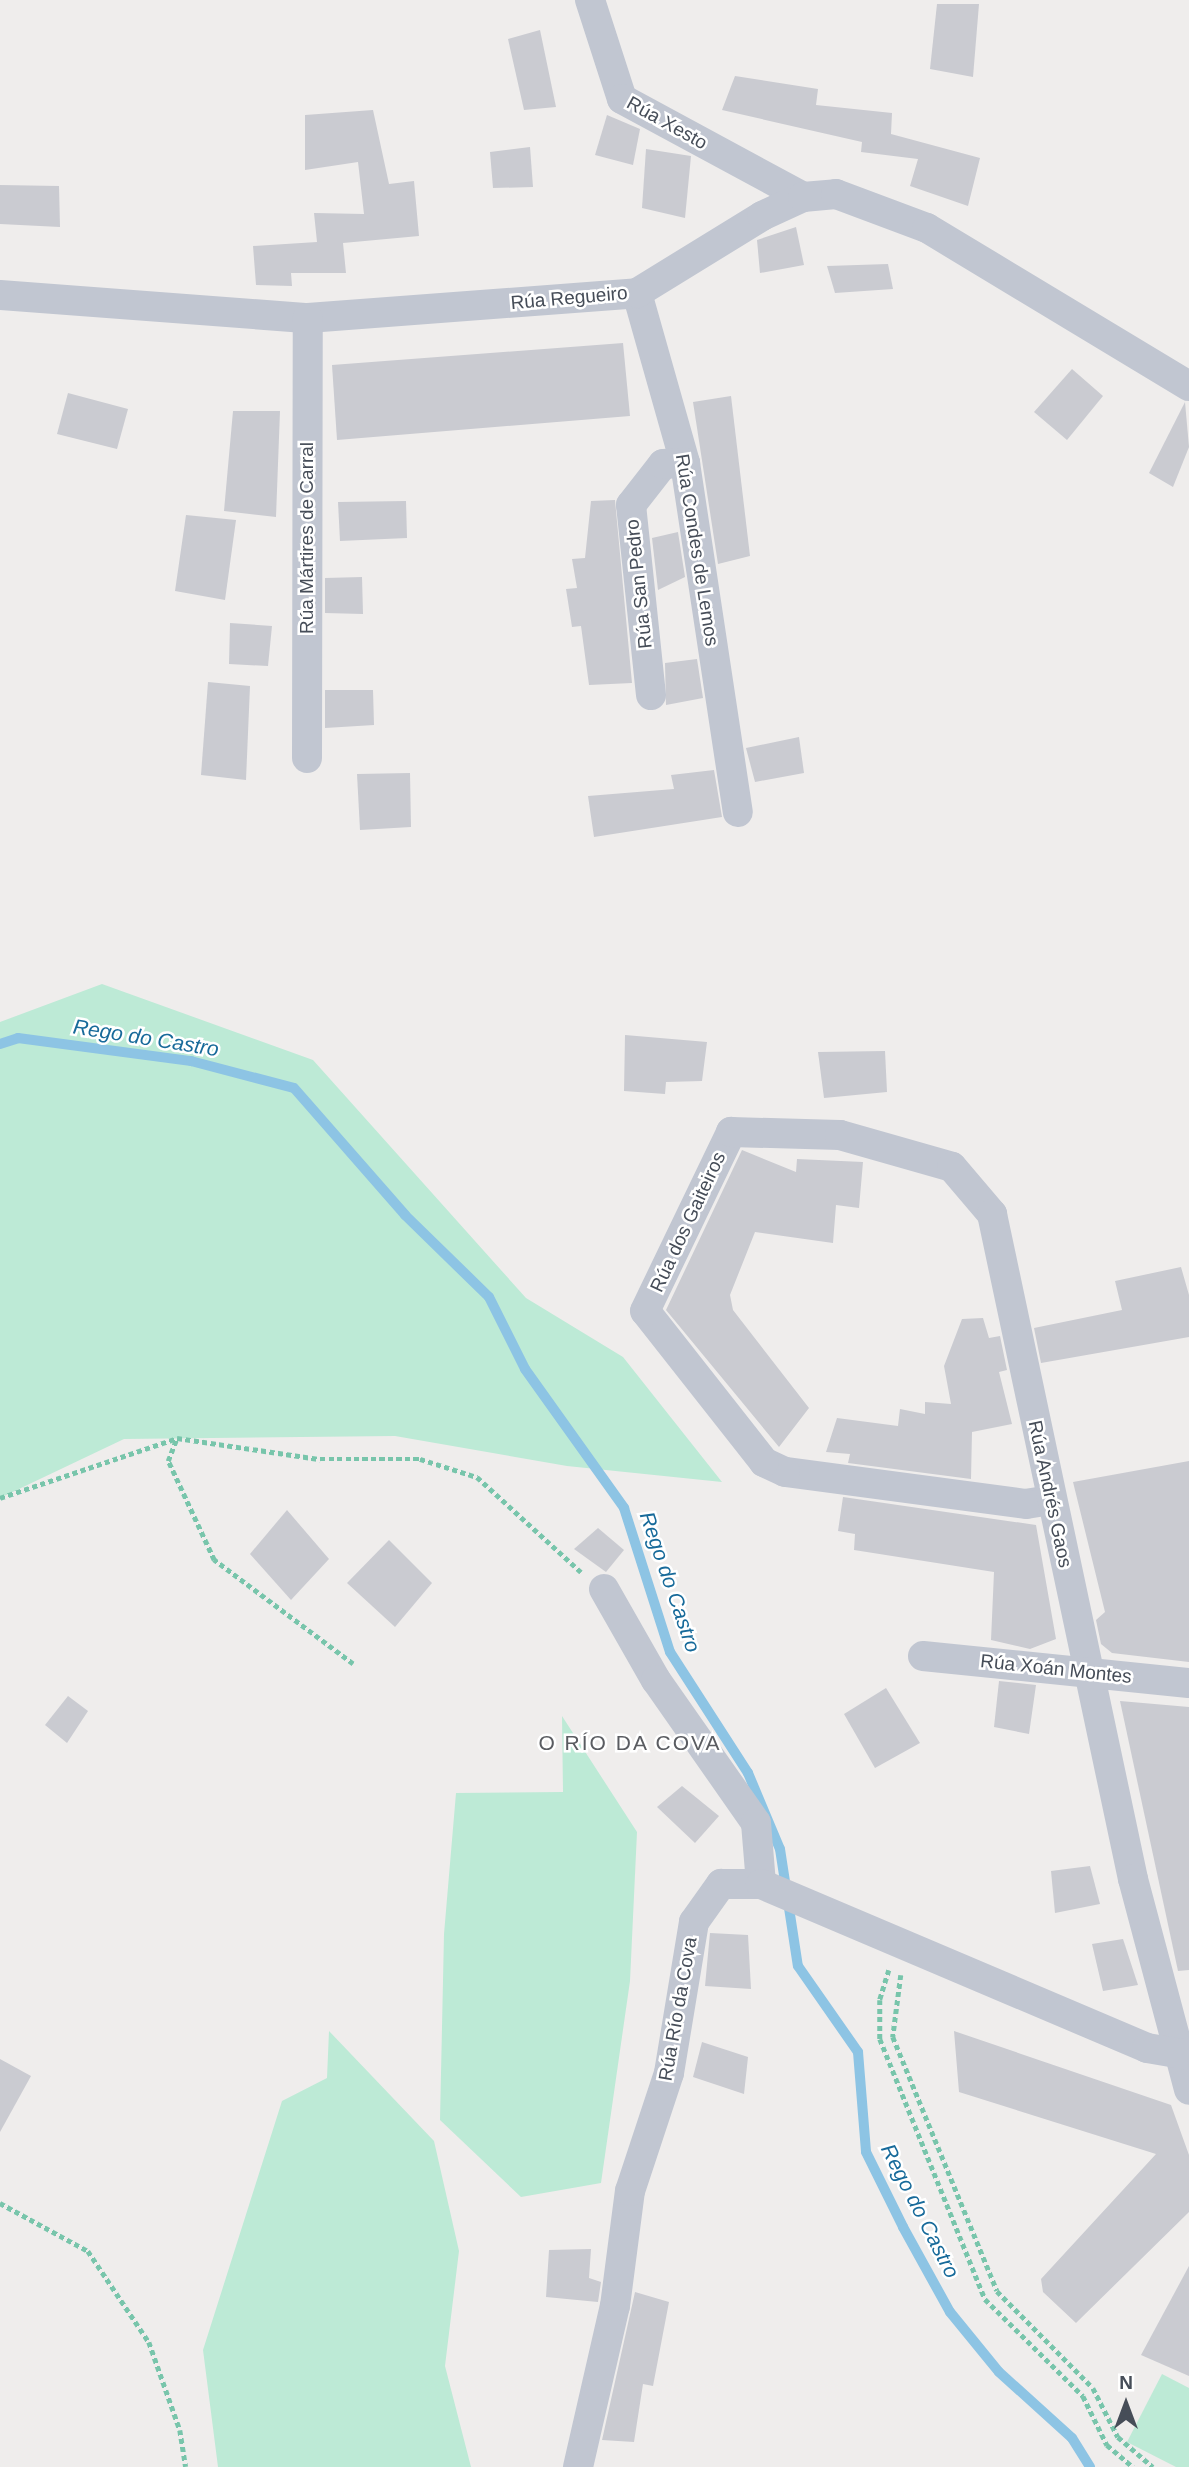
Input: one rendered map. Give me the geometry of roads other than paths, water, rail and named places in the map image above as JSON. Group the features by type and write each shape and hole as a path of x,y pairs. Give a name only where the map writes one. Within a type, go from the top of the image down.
{"street":[{"name":"Rúa Xesto","path":"590,0 622,99 803,197"},
{"name":"Rúa Regueiro","path":"0,295 308,318 637,293 803,197 836,194 927,228 1189,386"},
{"name":"Rúa Condes de Lemos","path":"637,293 685,463 738,811"},
{"name":"Rúa Mártires de Carral","path":"307,758 308,318"},
{"name":"Rúa San Pedro","path":"651,695 631,505 663,464 685,463"},
{"name":"Rúa dos Gaiteiros","path":"731,1132 645,1311 764,1462 785,1472 1026,1504 1051,1500"},
{"name":"Rúa Andrés Gaos","path":"731,1132 841,1135 952,1167 992,1214 1088,1671 1183,2054 1189,2090"},
{"path":"605,1592 656,1680 756,1823 761,1884"},
{"name":"Rúa Xoán Montes","path":"923,1656 1189,1683"},
{"name":"Rúa Río da Cova","path":"578,2467 615,2306 630,2191 669,2073 694,1922 721,1884 761,1884 1147,2048 1183,2054"}],"waterway":[{"name":"Rego do Castro","path":"0,1044 18,1038 191,1061 294,1088 405,1215 489,1297 525,1369 624,1508 670,1652 748,1773 780,1849 798,1966 858,2052 866,2152 903,2227 950,2312 999,2372 1072,2438 1090,2467"}],"district":[{"name":"O RÍO DA COVA","path":"630,1743"}]}
